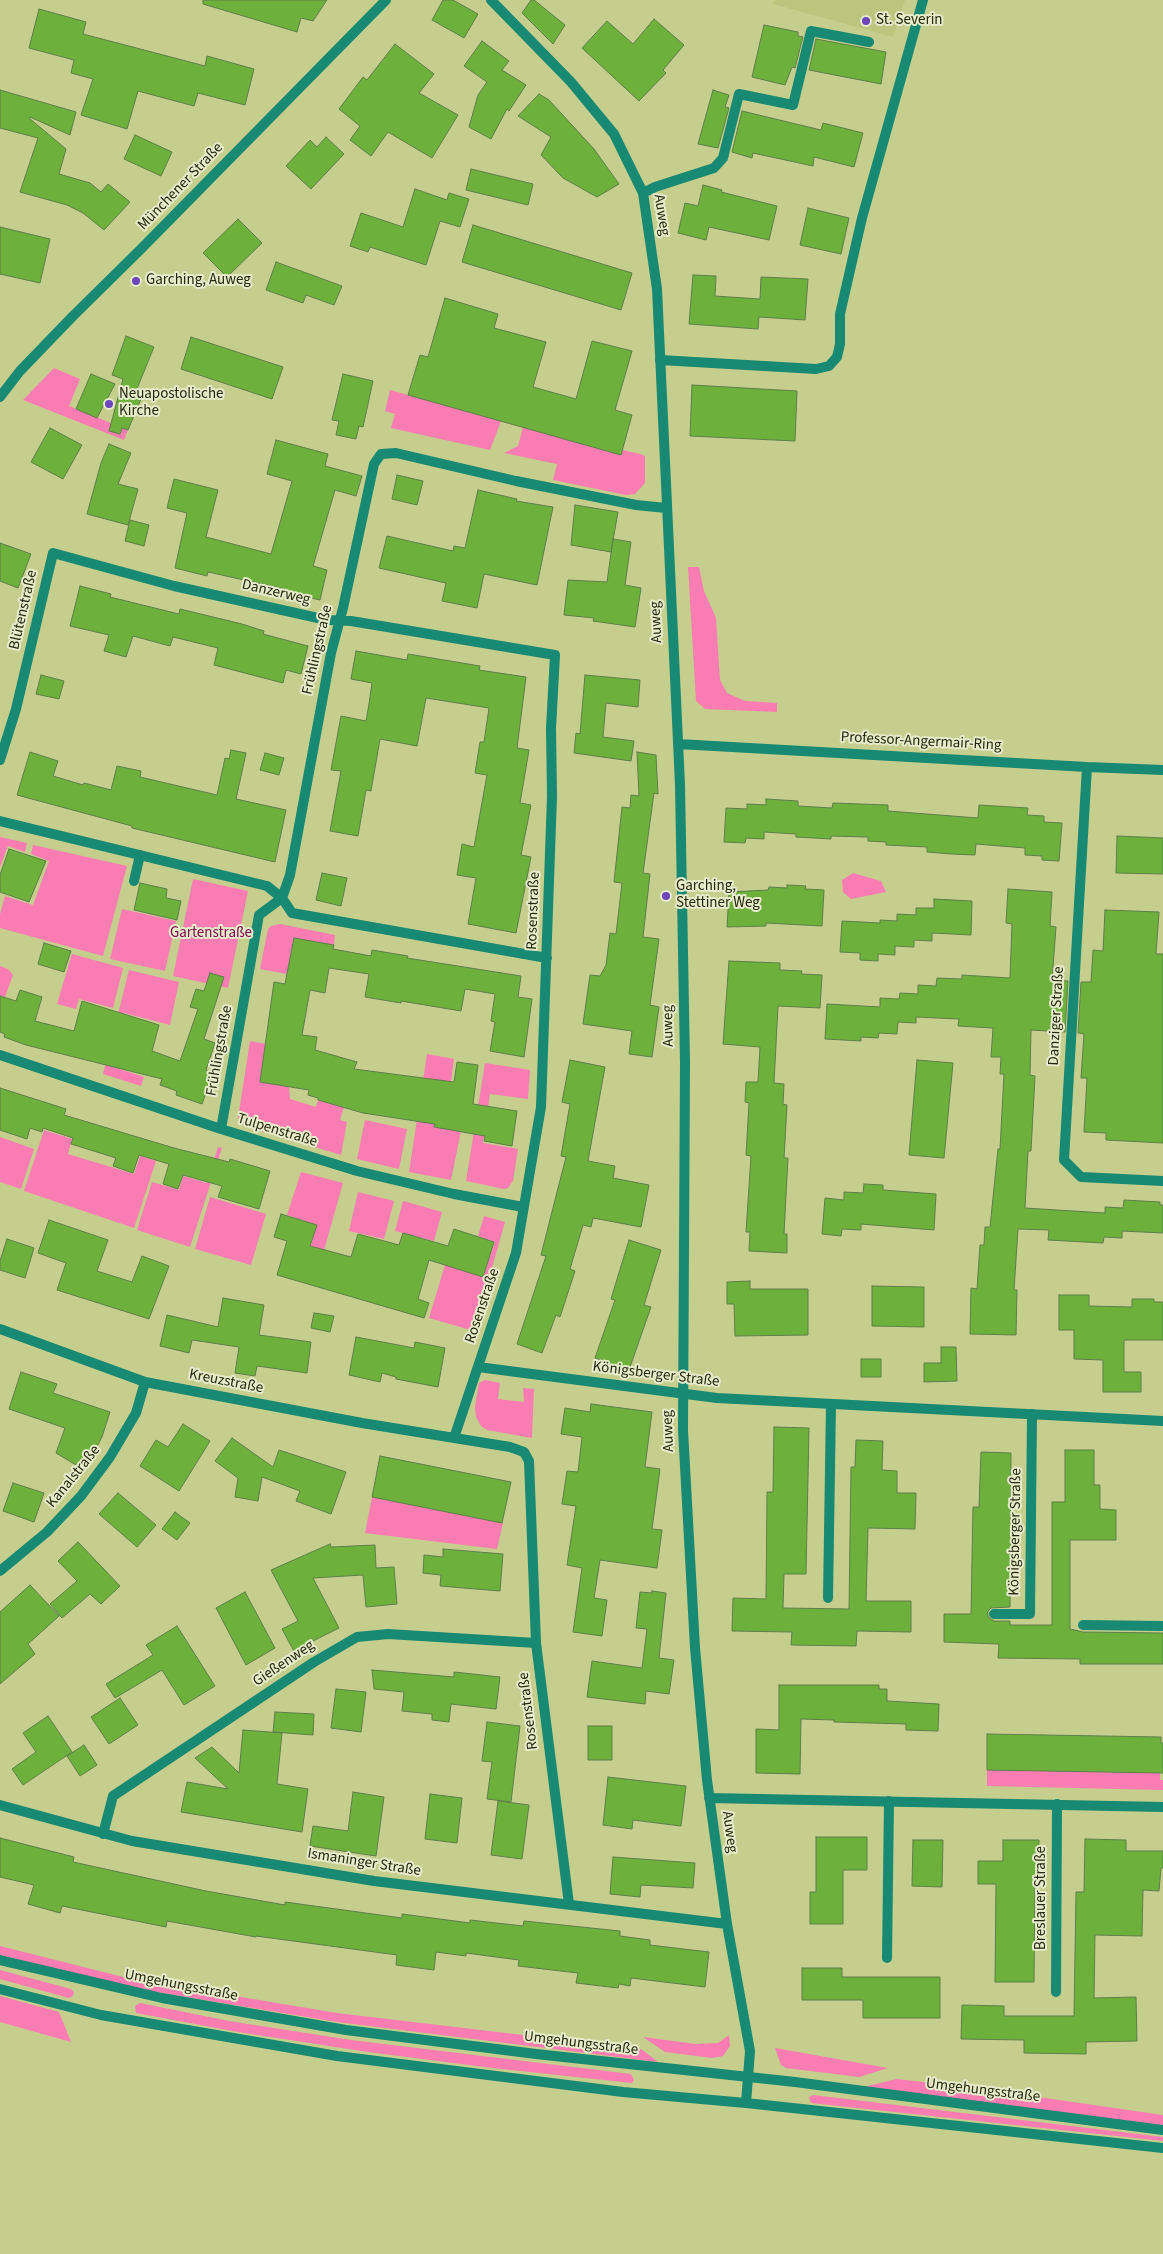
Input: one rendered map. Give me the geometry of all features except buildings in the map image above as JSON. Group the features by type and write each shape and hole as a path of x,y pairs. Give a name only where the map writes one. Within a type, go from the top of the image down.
{"street":[{"name":"Münchener Straße","path":"0,397 20,371 386,0"},
{"name":"Auweg","path":"491,0 571,82 614,134 643,193 657,289 680,785 685,1063 683,1395 695,1648 710,1798 728,1924 750,2051 750,2078 746,2104"},
{"path":"660,360 816,369 829,366 837,358 840,344 840,314 862,218 923,0"},
{"path":"643,193 655,187 714,168 723,158 738,94 793,105 811,31 869,42"},
{"name":"Frühlingstraße","path":"221,1129 260,915 282,898 291,870 331,654 374,464 381,454 396,453 516,481 636,505 666,508"},
{"name":"Danzerweg","path":"53,553 174,586 327,620 556,655"},
{"name":"Blütenstraße","path":"0,760 16,709 53,553"},
{"name":"Rosenstraße","path":"556,655 551,728 552,796 541,1107 516,1253 454,1438 510,1447 524,1452 529,1462 536,1643 569,1904"},
{"name":"Professor-Angermair-Ring","path":"678,744 1163,770"},
{"name":"Danziger Straße","path":"1087,767 1064,1160 1081,1177 1163,1181"},
{"path":"0,821 267,886 282,898 292,913 547,958"},
{"path":"134,881 140,855"},
{"name":"Tulpenstraße","path":"0,1055 221,1129 357,1170 454,1194 523,1207"},
{"name":"Kreuzstraße","path":"0,1329 145,1382 454,1438"},
{"name":"Königsberger Straße","path":"478,1367 683,1395 1163,1421"},
{"name":"Kanalstraße","path":"0,1571 47,1532 81,1496 110,1458 136,1412 145,1382"},
{"path":"828,1598 831,1404"},
{"name":"Königsberger Straße","path":"994,1614 1030,1614 1032,1414"},
{"path":"1083,1625 1163,1626"},
{"name":"Gießenweg","path":"103,1834 113,1796 314,1662 357,1637 388,1634 536,1643"},
{"path":"710,1798 1163,1807"},
{"path":"887,1958 889,1801"},
{"name":"Breslauer Straße","path":"1056,1992 1057,1804"},
{"name":"Ismaninger Straße","path":"0,1805 132,1841 374,1881 728,1924"},
{"name":"Umgehungsstraße","path":"0,1960 162,1998 346,2030 1163,2130"},
{"path":"0,1989 101,2015 337,2056 623,2092 1163,2148"}],"shaded area":[{"name":"St. Severin","path":"774,0 905,0 893,37 773,4"}],"green space":[{"path":"54,368 80,379 69,406 128,430 124,440 23,400"},
{"path":"390,390 501,421 490,450 391,428 395,414 385,411"},
{"path":"523,427 645,456 645,483 635,494 626,495 553,480 557,464 504,453 518,446"},
{"path":"688,567 699,567 704,591 716,618 720,680 727,693 745,701 777,703 777,712 705,709 696,701"},
{"path":"0,837 27,843 25,852 8,846 0,867"},
{"path":"33,845 127,866 103,956 0,928 0,914 5,896 33,905 49,861 31,854"},
{"path":"853,873 881,881 886,892 851,899 843,892 842,880"},
{"name":"Gartenstraße","path":"193,879 248,891 228,988 173,976"},
{"path":"122,909 176,921 165,971 110,959"},
{"path":"280,924 335,935 334,945 294,938 287,974 260,969 268,929 271,926"},
{"path":"72,954 123,968 113,1008 79,999 76,1009 57,1004"},
{"path":"0,966 8,969 13,975 5,997 0,996"},
{"path":"129,970 179,982 170,1025 124,1013 110,1066 144,1077 141,1086 103,1074"},
{"path":"250,1041 266,1044 260,1082 289,1087 290,1099 316,1107 318,1100 344,1107 340,1120 347,1122 341,1155 244,1126 238,1118"},
{"path":"427,1054 454,1059 451,1082 442,1081 434,1126 461,1131 451,1180 409,1172"},
{"path":"485,1063 530,1070 528,1099 490,1094 483,1143 518,1149 513,1181 508,1188 504,1189 466,1181"},
{"path":"365,1120 407,1129 399,1169 357,1159"},
{"path":"44,1130 72,1139 68,1154 134,1174 140,1156 156,1161 134,1228 24,1191"},
{"path":"0,1137 34,1149 21,1189 0,1182"},
{"path":"218,1147 222,1148 190,1247 137,1230 152,1182 179,1190 183,1176 207,1183"},
{"path":"301,1172 343,1183 319,1268 310,1248 317,1225 287,1215"},
{"path":"358,1192 394,1201 384,1239 349,1231"},
{"path":"210,1197 266,1214 251,1265 195,1249"},
{"path":"403,1201 442,1212 434,1241 395,1231"},
{"path":"484,1216 505,1222 474,1331 429,1318 445,1265 483,1277 495,1242 478,1236"},
{"path":"485,1380 500,1383 498,1399 524,1402 523,1388 534,1389 532,1438 487,1430 481,1426 476,1417 475,1407 479,1383"},
{"path":"372,1497 503,1523 497,1549 365,1533"},
{"path":"987,1770 1160,1773 1160,1780 1163,1780 1163,1790 987,1786"},
{"path":"0,1946 127,1978 337,2013 641,2049 658,2062 337,2022 126,1987 0,1955"},
{"path":"0,1970 71,1989 74,1992 73,1996 69,1998 0,1979"},
{"path":"0,1996 59,2012 71,2042 0,2022"},
{"path":"140,2003 229,2021 351,2040 631,2074 634,2080 632,2083 492,2068 368,2052 238,2032 136,2013 135,2006"},
{"path":"729,2035 730,2046 723,2056 712,2058 665,2052 643,2037 696,2044 718,2043"},
{"path":"775,2048 888,2068 859,2077 786,2068 781,2065"},
{"path":"897,2079 983,2089 1163,2115 1163,2126 863,2087"},
{"path":"813,2095 1163,2137 1163,2141 811,2103 809,2097"}],"place":[{"name":"St. Severin","path":"866,21"},
{"name":"Garching, Auweg","path":"136,281"},
{"name":"Neuapostolische Kirche","path":"109,404"},
{"name":"Garching, Stettiner Weg","path":"666,896"}]}
